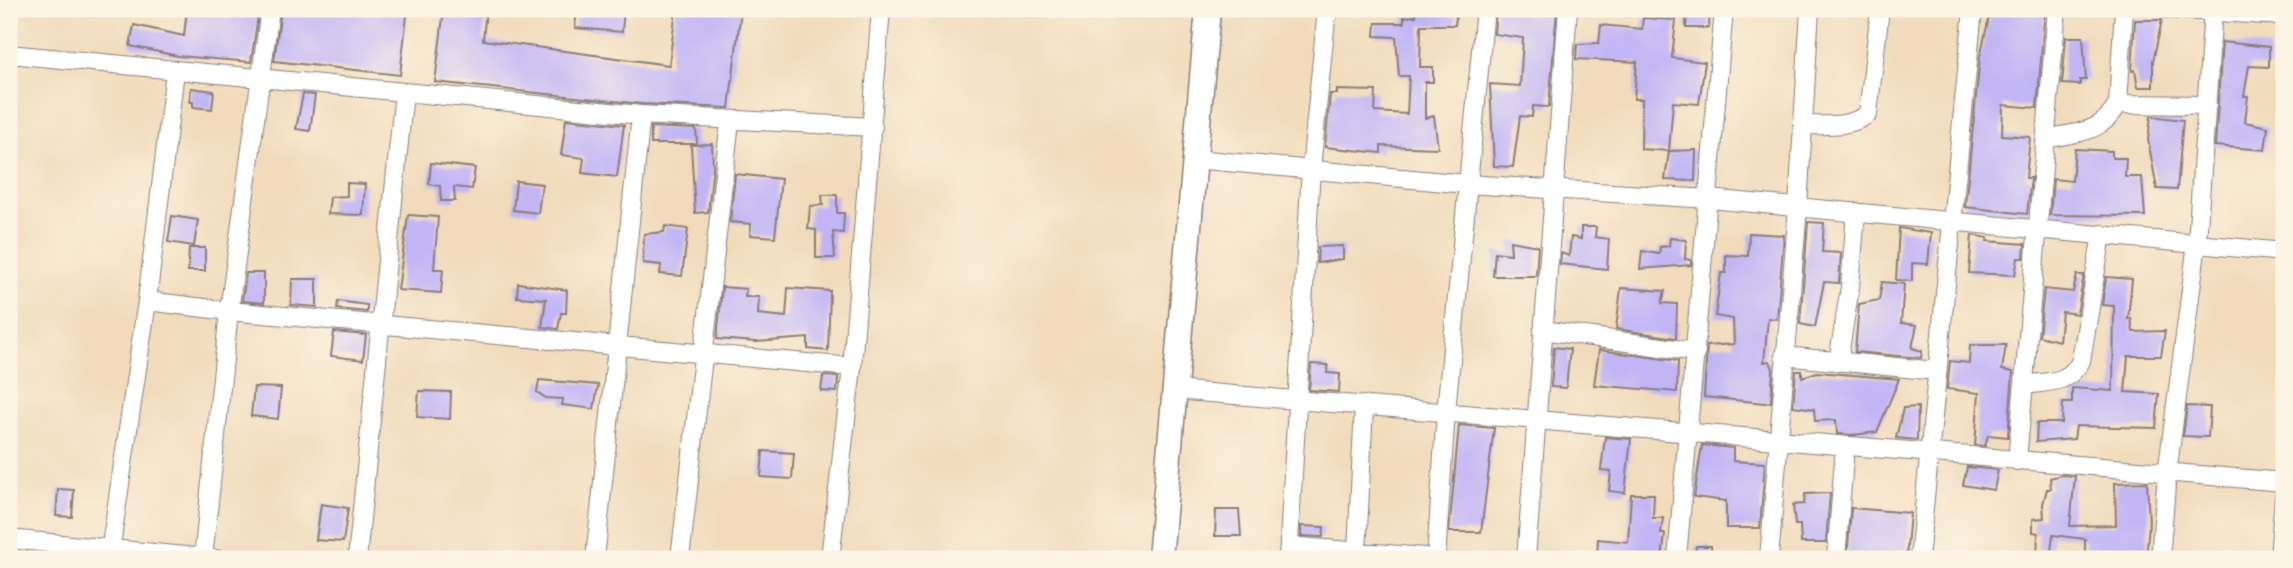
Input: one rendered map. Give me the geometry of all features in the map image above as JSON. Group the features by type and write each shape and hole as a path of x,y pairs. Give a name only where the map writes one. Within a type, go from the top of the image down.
{"street":[{"path":"9,539 109,554 207,559 229,312 270,9"},
{"path":"830,559 852,367 881,9"},
{"path":"1160,559 1208,9"},
{"path":"1327,9 1311,169 1289,553 1357,552 1436,559 1446,411 1485,9"},
{"path":"1526,559 1568,9"},
{"path":"1677,559 1724,9"},
{"path":"1769,559 1798,207 1810,9"},
{"path":"1803,125 1841,125 1858,121 1868,114 1880,9"},
{"path":"1919,559 1973,9"},
{"path":"2017,461 2057,9"},
{"path":"2046,139 2089,130 2108,122 2118,104 2124,9"},
{"path":"2168,9 2284,16"},
{"path":"2160,559 2167,474 2197,243 2213,11"},
{"path":"9,54 641,115 873,127"},
{"path":"109,554 147,301 175,71"},
{"path":"357,559 404,92"},
{"path":"2118,104 2207,104"},
{"path":"595,559 641,115"},
{"path":"680,559 730,121"},
{"path":"1194,159 1467,184 1709,199 2284,251"},
{"path":"1838,362 1850,287 1856,212"},
{"path":"2024,385 2063,380 2073,375 2081,361 2102,234"},
{"path":"147,301 229,312 852,367"},
{"path":"1543,330 1696,352"},
{"path":"1784,356 1937,371"},
{"path":"1174,390 1446,411 1689,435 2284,482"},
{"path":"1357,552 1364,405"},
{"path":"1836,559 1845,447"},
{"path":"2279,559 2284,497"}],"building":[{"path":"187,9 259,9 251,62 178,56 130,46 134,25 184,36"},
{"path":"281,9 354,9 407,15 400,75 274,61"},
{"path":"444,9 486,9 483,40 669,65 676,9 741,9 729,108 642,104 435,82"},
{"path":"577,9 624,9 622,32 575,28"},
{"path":"1416,9 1457,9 1455,25 1421,25 1420,67 1433,67 1433,82 1425,82 1425,118 1434,116 1438,148 1381,146 1381,153 1325,147 1330,94 1337,94 1337,90 1376,91 1375,112 1407,114 1409,76 1399,76 1396,37 1375,36 1376,23 1404,23 1404,17 1416,16"},
{"path":"1496,9 1557,9 1549,107 1533,106 1532,117 1520,116 1513,167 1494,166 1490,84 1520,86 1523,38 1494,34"},
{"path":"1687,9 1710,9 1709,28 1686,28"},
{"path":"2008,9 2045,9 2037,108 2003,105 2002,135 2030,137 2026,178 2031,178 2027,214 1965,207 1980,57 1990,13 2008,13"},
{"path":"1643,18 1676,20 1672,58 1705,62 1699,104 1673,102 1669,151 1641,149 1642,99 1634,99 1637,62 1576,59 1577,44 1599,43 1601,25 1642,29"},
{"path":"2135,20 2162,20 2153,61 2153,87 2138,87 2135,70 2132,71"},
{"path":"2066,37 2083,37 2086,80 2080,80 2080,85 2062,84"},
{"path":"2222,42 2269,47 2269,67 2249,66 2244,96 2248,96 2245,122 2268,127 2265,150 2215,146"},
{"path":"191,88 214,91 212,109 193,107 193,102 190,102"},
{"path":"303,94 315,95 310,131 296,129"},
{"path":"2151,116 2183,120 2177,190 2157,189 2148,140"},
{"path":"566,119 624,125 617,177 582,173 584,158 561,155"},
{"path":"651,127 696,129 697,144 651,144"},
{"path":"712,144 713,166 708,212 695,213 691,145"},
{"path":"2075,149 2112,151 2112,158 2126,158 2125,177 2142,177 2145,216 2050,215 2053,179 2072,181"},
{"path":"1696,150 1695,181 1665,180 1669,151"},
{"path":"431,163 475,168 472,189 454,187 455,201 441,201 440,186 429,184"},
{"path":"735,174 781,179 775,237 750,235 751,224 730,222"},
{"path":"516,181 542,184 538,213 513,210"},
{"path":"347,183 365,184 363,215 328,214 330,197 347,196"},
{"path":"822,195 837,195 837,213 844,213 843,233 833,232 835,258 816,258 816,230 808,229 810,206 823,205"},
{"path":"408,215 438,217 434,269 443,269 441,293 398,290"},
{"path":"172,216 198,220 194,246 168,242"},
{"path":"1808,222 1824,223 1822,252 1841,253 1839,283 1824,282 1815,327 1800,324"},
{"path":"665,226 688,229 682,276 660,274 661,265 643,263 644,234 664,232"},
{"path":"1581,227 1596,227 1595,237 1609,239 1607,269 1560,264 1561,253 1569,256 1571,237 1581,239"},
{"path":"1899,228 1931,233 1928,264 1912,263 1912,281 1896,280"},
{"path":"1749,233 1784,235 1777,319 1768,318 1764,362 1770,361 1773,369 1771,402 1765,403 1704,397 1707,346 1734,344 1733,319 1715,316 1721,273 1726,273 1726,255 1748,256"},
{"path":"1972,235 1988,238 1987,241 2025,244 2024,258 2018,258 2015,275 1969,273"},
{"path":"1670,238 1686,240 1685,259 1691,260 1691,265 1640,269 1642,251 1659,254 1660,247 1669,246"},
{"path":"1510,241 1538,246 1536,276 1493,276 1495,252 1511,254"},
{"path":"1343,246 1343,259 1317,263 1318,247"},
{"path":"189,248 205,248 205,271 188,271"},
{"path":"246,273 264,273 264,303 242,301"},
{"path":"2077,275 2084,275 2077,314 2062,312 2059,341 2039,336 2044,289 2073,292"},
{"path":"2106,277 2132,279 2128,319 2131,318 2133,332 2165,331 2161,356 2128,356 2125,392 2159,394 2156,428 2076,426 2074,439 2036,442 2037,423 2062,423 2063,403 2072,403 2072,388 2113,391 2114,306 2102,305"},
{"path":"292,279 317,279 317,307 291,305"},
{"path":"1882,282 1904,284 1901,323 1917,325 1912,348 1922,351 1921,358 1855,352 1859,304 1879,300"},
{"path":"518,283 567,290 566,313 561,313 558,329 542,327 546,299 517,297"},
{"path":"722,287 746,289 745,297 759,297 758,314 786,317 788,288 830,291 828,351 808,349 808,338 756,342 717,339"},
{"path":"1621,288 1665,291 1662,303 1677,304 1676,338 1616,329"},
{"path":"338,301 367,305 367,312 337,309"},
{"path":"334,332 366,335 363,360 331,356"},
{"path":"1970,345 2006,345 2002,370 2013,372 2008,437 1988,435 1985,446 1975,445 1979,393 1947,389 1950,361 1969,363"},
{"path":"1554,347 1570,349 1566,388 1551,387"},
{"path":"1599,350 1678,361 1677,392 1594,385"},
{"path":"1311,364 1328,365 1327,373 1340,374 1339,392 1309,390"},
{"path":"1796,371 1802,371 1802,377 1817,372 1899,379 1877,432 1837,434 1836,420 1815,421 1814,409 1793,406"},
{"path":"823,376 838,377 837,392 821,391"},
{"path":"539,380 598,385 594,409 562,405 563,399 546,398 537,392"},
{"path":"254,387 281,388 278,419 251,416"},
{"path":"419,391 451,392 450,419 417,417"},
{"path":"2187,406 2210,407 2208,437 2183,436"},
{"path":"1918,407 1917,440 1896,438 1903,408"},
{"path":"1459,425 1494,428 1481,532 1449,532"},
{"path":"1605,437 1631,439 1625,493 1609,491 1611,471 1601,470"},
{"path":"1702,445 1733,448 1733,461 1765,463 1760,528 1726,528 1726,501 1694,497"},
{"path":"763,451 794,453 792,479 761,477"},
{"path":"1967,467 1998,470 1994,490 1963,485"},
{"path":"2075,476 2070,526 2116,525 2115,483 2147,482 2149,524 2146,559 2085,559 2085,539 2053,535 2050,559 2037,559 2038,533 2033,532 2033,519 2044,518 2043,504 2047,489 2051,489 2050,478"},
{"path":"58,489 74,490 72,517 56,516"},
{"path":"1830,493 1826,543 1801,543 1800,525 1795,525 1793,505 1804,504 1805,494"},
{"path":"1631,494 1654,494 1653,518 1663,518 1661,534 1665,534 1662,559 1597,559 1598,539 1628,542"},
{"path":"321,504 348,508 343,542 316,540"},
{"path":"1851,508 1910,513 1906,559 1847,559"},
{"path":"1216,510 1239,510 1241,536 1215,536"},
{"path":"1301,526 1324,527 1323,537 1301,536"},
{"path":"1696,546 1711,546 1712,559 1695,559"}]}
